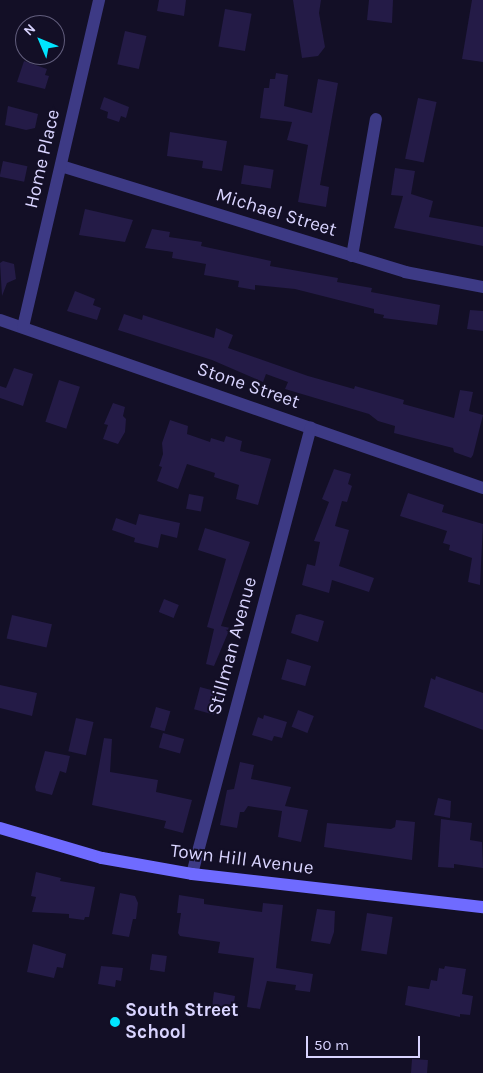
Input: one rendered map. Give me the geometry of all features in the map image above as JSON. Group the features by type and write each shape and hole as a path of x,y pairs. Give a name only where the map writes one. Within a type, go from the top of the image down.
{"street":[{"name":"Home Place","path":"23,327 99,0"},
{"path":"352,256 376,119"},
{"name":"Michael Street","path":"61,166 405,272 483,287"},
{"name":"Stone Street","path":"0,320 483,488"},
{"name":"Stillman Avenue","path":"192,874 311,428"},
{"name":"Town Hill Avenue","path":"0,828 102,858 192,874 483,907"}],"building":[{"path":"159,0 186,0 184,16 157,11"},
{"path":"293,0 321,0 319,13 325,47 318,56 302,58"},
{"path":"369,0 393,0 392,23 367,20"},
{"path":"472,0 483,0 483,62 462,59"},
{"path":"225,9 252,14 245,51 218,46"},
{"path":"125,31 146,36 139,69 117,64"},
{"path":"23,65 36,65 47,69 45,75 49,76 45,89 17,82"},
{"path":"276,73 288,75 284,106 312,113 318,79 338,83 320,185 329,187 326,207 298,202 308,145 287,140 292,122 260,118 264,88 269,88 270,79 275,79"},
{"path":"104,97 129,107 126,118 121,116 119,122 107,118 108,112 100,109"},
{"path":"418,98 437,102 424,163 405,159"},
{"path":"8,106 38,114 35,128 26,130 5,125"},
{"path":"170,132 227,141 222,171 202,168 203,161 167,156"},
{"path":"3,161 27,166 24,182 0,177"},
{"path":"244,165 274,170 271,188 241,184"},
{"path":"395,168 415,171 411,194 433,201 429,217 483,227 483,246 394,228 403,196 391,195"},
{"path":"85,209 133,220 125,242 79,235"},
{"path":"152,229 170,232 169,237 202,242 201,246 271,261 270,266 338,278 337,282 372,288 371,292 440,305 437,325 383,318 384,315 374,313 374,309 295,289 255,285 255,290 238,287 239,281 204,275 206,264 172,258 173,252 145,248"},
{"path":"3,261 14,264 16,279 7,283 2,296 0,263"},
{"path":"75,291 95,299 93,305 101,308 97,320 67,311"},
{"path":"470,310 483,311 483,331 467,329"},
{"path":"124,314 142,320 143,315 214,338 216,328 233,335 228,348 308,376 354,389 355,386 404,400 403,404 454,418 460,390 473,392 469,411 483,415 473,455 471,458 454,452 453,448 394,433 395,426 378,421 369,414 285,389 288,382 266,374 263,382 212,360 118,330"},
{"path":"14,368 33,374 23,406 0,398 0,386 6,388"},
{"path":"59,380 80,387 66,429 45,422"},
{"path":"113,403 125,407 123,416 126,419 125,432 118,444 103,439 108,425 104,424"},
{"path":"170,420 188,426 187,434 210,442 211,438 224,442 226,436 242,441 240,451 271,459 258,505 236,499 239,485 214,477 215,473 187,464 178,489 157,481 162,467 159,466 163,454 162,443"},
{"path":"334,469 351,474 348,484 352,486 347,502 342,501 335,526 349,530 339,566 374,578 369,592 332,580 329,593 302,585 307,564 315,566 320,542 314,541 329,502 322,499"},
{"path":"408,493 444,505 442,512 483,524 480,585 468,582 472,558 449,550 450,545 443,543 447,531 400,516"},
{"path":"189,494 204,497 201,512 186,509"},
{"path":"139,514 180,523 177,538 161,534 158,548 134,542 135,538 112,530 116,518 136,525"},
{"path":"205,528 250,542 221,626 230,628 214,666 206,664 214,629 207,627 226,559 198,550"},
{"path":"164,599 179,605 174,618 159,612"},
{"path":"300,614 324,621 318,642 291,633 296,615"},
{"path":"12,615 52,624 47,648 7,638"},
{"path":"287,659 311,666 305,686 281,679"},
{"path":"436,676 483,693 483,730 424,707 431,678 435,680"},
{"path":"0,685 37,693 32,716 0,708"},
{"path":"200,687 223,693 217,715 194,709"},
{"path":"156,707 170,711 165,731 150,727"},
{"path":"298,710 314,716 307,733 292,727"},
{"path":"264,715 287,722 282,738 274,736 272,741 252,735 258,717 263,719"},
{"path":"76,718 94,722 86,755 68,751"},
{"path":"163,733 184,739 180,753 159,747"},
{"path":"104,738 112,739 110,772 158,780 156,792 192,800 183,833 164,828 166,821 92,805"},
{"path":"45,751 70,756 66,773 60,771 52,795 36,791 35,787"},
{"path":"240,762 254,765 251,779 291,787 285,806 308,810 301,842 278,837 282,811 248,806 244,812 240,812 237,828 220,825 227,790 234,789"},
{"path":"438,798 451,801 450,818 434,815"},
{"path":"441,819 472,823 470,840 482,842 483,868 454,864 454,868 438,867"},
{"path":"396,820 415,822 412,860 324,847 327,823 391,829 395,827"},
{"path":"36,872 61,878 60,881 95,887 89,917 85,917 84,920 69,918 69,914 32,912 36,897 31,896"},
{"path":"120,893 135,896 138,903 136,919 133,919 129,937 112,934"},
{"path":"179,895 204,899 204,904 262,912 263,903 283,905 276,968 313,974 310,992 295,990 296,985 267,981 260,1009 247,1007 254,958 218,953 220,942 180,936 178,933 181,913 177,913"},
{"path":"317,909 335,911 334,932 330,944 311,941"},
{"path":"367,913 393,917 387,955 361,951"},
{"path":"33,944 66,954 63,968 57,967 54,978 27,972"},
{"path":"152,954 167,956 165,972 150,970"},
{"path":"101,966 123,968 121,981 116,980 115,987 98,984"},
{"path":"445,966 466,969 462,994 473,996 470,1015 460,1014 460,1017 405,1005 408,986 429,989 431,980 437,981 439,968 444,969"},
{"path":"214,992 235,996 233,1009 212,1007"},
{"path":"412,1059 428,1060 427,1073 411,1073"}],"place":[{"name":"South Street School","path":"115,1022"}]}
